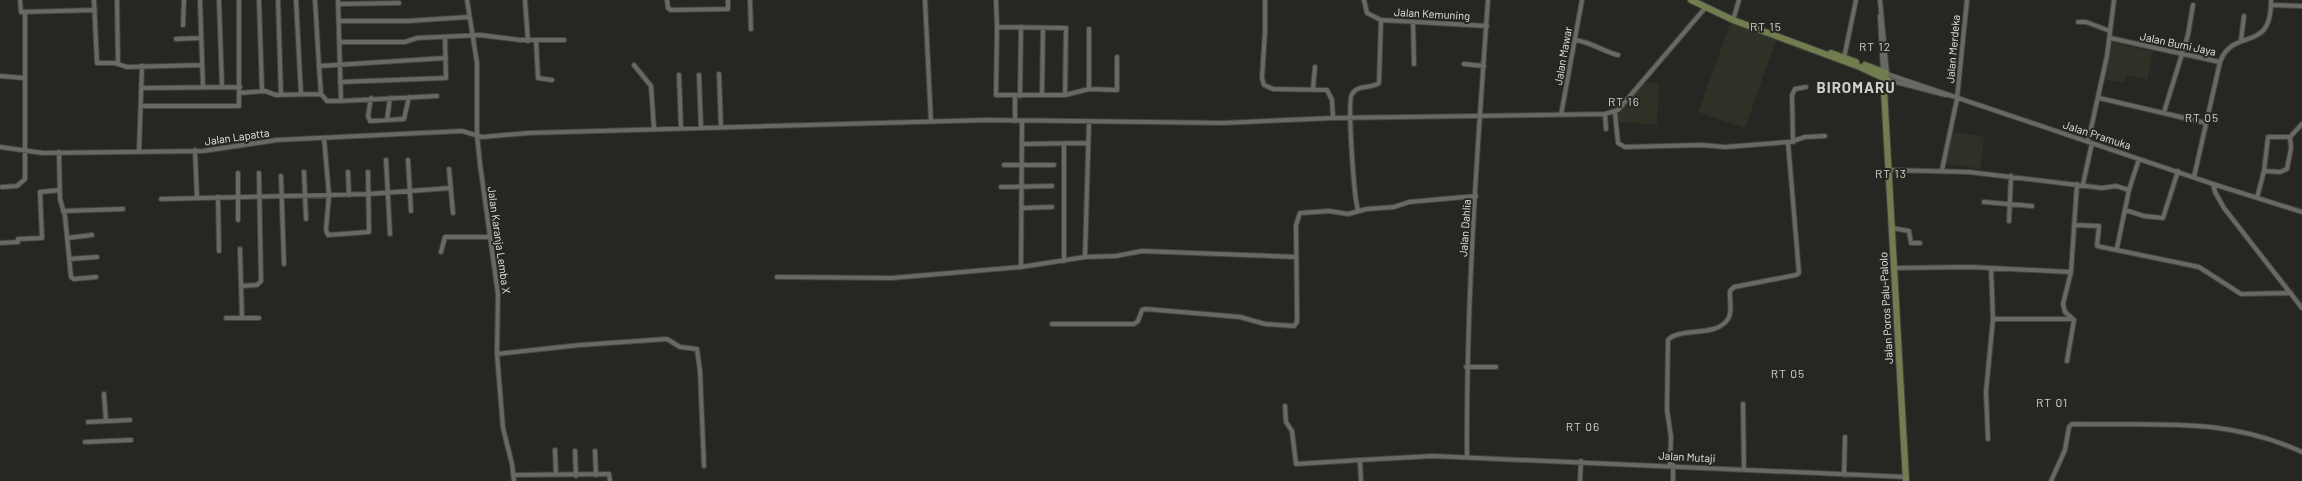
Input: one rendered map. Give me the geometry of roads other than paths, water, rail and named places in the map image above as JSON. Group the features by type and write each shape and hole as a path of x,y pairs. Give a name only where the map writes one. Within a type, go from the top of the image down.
{"main road":[{"path":"1691,0 1733,20 1886,76"},
{"path":"1812,49 1844,58 1886,76"},
{"name":"Jalan Poros Palu-Palolo","path":"1886,76 1886,133 1906,479"}],"street":[{"path":"20,0 20,12 95,10"},
{"path":"94,0 96,63 118,64 127,67 202,65"},
{"path":"117,0 118,64"},
{"path":"183,25 184,0"},
{"path":"200,0 203,87"},
{"path":"219,0 222,87"},
{"path":"142,106 239,106 239,0"},
{"path":"259,0 262,91"},
{"path":"278,0 281,95"},
{"path":"296,0 301,94"},
{"path":"315,0 321,94 327,101 437,96"},
{"name":"Jalan Karanja Lemba X","path":"467,0 477,68 477,135 489,237 498,294 497,354 502,428 514,481"},
{"path":"525,0 528,41"},
{"path":"667,0 668,8 671,10 728,8 728,0"},
{"path":"750,0 751,29"},
{"path":"925,0 930,122"},
{"path":"996,0 996,96 1065,95 1089,89 1116,90 1117,57"},
{"path":"1265,0 1262,78 1264,85 1273,89 1313,89 1329,91 1332,100 1333,118"},
{"name":"Jalan Kemuning","path":"1364,0 1367,13 1382,20 1487,26"},
{"name":"Jalan Dahlia","path":"1467,457 1466,367 1488,0"},
{"name":"Jalan Mawar","path":"1561,115 1582,0"},
{"path":"1733,20 1739,0"},
{"path":"1844,58 1856,0"},
{"path":"1880,0 1886,76"},
{"name":"Jalan Merdeka","path":"1942,170 1957,99 1966,0"},
{"path":"2083,184 2110,38 2114,0"},
{"path":"341,101 338,2 399,3"},
{"path":"2220,62 2225,50 2241,40 2254,38 2261,34 2268,22 2271,2 2302,6"},
{"path":"2164,112 2190,28 2192,5"},
{"path":"1706,7 1614,113 1618,143 1625,147 1702,145 1725,147 1790,142 1805,136 1824,136"},
{"path":"2,187 17,186 24,181 26,152 24,78 25,12"},
{"path":"2241,40 2244,16"},
{"path":"339,21 407,21 470,17"},
{"path":"1358,210 1352,174 1351,95 1358,89 1378,85 1380,80 1382,20"},
{"path":"1413,22 1414,64"},
{"path":"2078,22 2086,22 2110,31"},
{"path":"1020,96 1021,27"},
{"path":"997,28 1066,28 1065,95"},
{"path":"1042,95 1043,28"},
{"path":"1089,29 1089,89"},
{"path":"339,42 406,42 417,38 472,35 490,35 528,41 564,40"},
{"path":"340,82 446,78 445,37"},
{"path":"176,39 201,38"},
{"name":"Jalan Bumi Jaya","path":"2110,38 2220,62 2194,177"},
{"path":"536,40 538,78 552,80"},
{"path":"1575,40 1590,42 1607,52 1618,55"},
{"path":"319,66 446,58"},
{"path":"1464,64 1484,66"},
{"path":"634,65 651,86 654,129"},
{"path":"139,152 142,106 142,66"},
{"path":"1313,89 1315,67"},
{"path":"719,74 721,127"},
{"path":"680,75 681,128"},
{"path":"699,75 701,128"},
{"path":"0,76 24,78"},
{"name":"Jalan Pramuka","path":"1886,76 1940,90 1957,99 2302,212"},
{"path":"142,88 240,87"},
{"path":"1673,481 1671,465 1671,437 1667,410 1666,365 1667,343 1670,337 1710,330 1728,319 1730,291 1732,288 1746,283 1798,275 1790,142 1792,95 1795,89 1806,87"},
{"path":"239,93 262,91 281,95 321,94"},
{"path":"1014,96 1015,120"},
{"path":"371,98 369,120 387,120 405,119 409,97"},
{"path":"387,120 390,98"},
{"path":"2099,98 2206,123"},
{"name":"Jalan Lapatta","path":"0,148 26,152 139,152 210,150 277,140 462,131 487,137 681,128 1015,120 1223,123 1333,118 1614,113"},
{"path":"1605,114 1606,129"},
{"path":"1021,266 1023,208 1022,121"},
{"path":"1085,257 1089,121"},
{"path":"2257,198 2264,171 2269,136 2290,136 2302,124"},
{"path":"2264,171 2280,172 2287,168 2291,148 2290,136"},
{"path":"324,138 329,195 327,234 369,232 368,172"},
{"path":"1023,144 1088,143"},
{"path":"1064,144 1064,261"},
{"path":"196,150 197,198"},
{"path":"59,152 60,190 72,279 96,277"},
{"path":"2117,248 2129,190 2139,159"},
{"path":"386,160 390,234"},
{"path":"408,160 411,211"},
{"path":"1004,165 1054,165"},
{"path":"449,169 453,213"},
{"path":"1888,170 1942,170 2083,184 2102,188 2116,186 2129,190"},
{"path":"2125,210 2144,216 2163,218 2178,171"},
{"path":"304,172 306,219"},
{"path":"348,172 349,195"},
{"path":"238,173 238,220"},
{"path":"241,286 257,285 261,281 259,173"},
{"path":"281,176 284,264"},
{"path":"2009,221 2011,176"},
{"path":"2074,319 2065,312 2063,304 2071,272 2077,184"},
{"path":"2213,184 2215,192 2224,208 2302,308"},
{"path":"1001,187 1052,186"},
{"path":"161,199 218,197 238,199 388,194 451,188"},
{"path":"0,242 18,242 18,238 42,238 40,192 60,190"},
{"path":"1052,324 1134,324 1138,321 1142,310 1146,309 1240,317 1265,324 1294,326 1297,322 1298,308 1296,220 1300,213 1305,211 1348,214 1358,210 1476,196"},
{"path":"218,197 219,251"},
{"path":"1984,202 2032,206"},
{"path":"1023,208 1052,207"},
{"path":"63,211 123,209"},
{"path":"2074,225 2098,225 2098,246 2117,248 2199,267 2241,294 2291,293"},
{"path":"1892,228 1907,230 1910,234 1911,242 1920,243"},
{"path":"67,238 92,235"},
{"path":"441,252 445,237 489,237"},
{"path":"240,249 242,317"},
{"path":"777,277 892,278 1021,266 1085,257 1142,252 1296,257"},
{"path":"69,259 97,257"},
{"path":"1894,268 2029,268 2071,272"},
{"path":"1988,438 1986,392 1993,318 1991,268"},
{"path":"226,318 259,318"},
{"path":"1993,318 2074,319"},
{"path":"2067,361 2074,319"},
{"path":"497,354 580,345 667,339 680,348 697,349 700,371 704,466"},
{"path":"1466,367 1496,367"},
{"path":"104,394 106,421"},
{"path":"1743,404 1744,470"},
{"name":"Jalan Mutaji","path":"1285,406 1288,426 1292,431 1296,464 1415,456 1467,457 1671,465 1906,479"},
{"path":"88,422 130,420"},
{"path":"2050,481 2065,450 2072,424 2167,424 2212,426 2246,432 2302,452"},
{"path":"1844,475 1846,437"},
{"path":"85,442 131,440"},
{"path":"554,450 556,475"},
{"path":"575,451 576,476"},
{"path":"595,451 596,475"},
{"path":"1360,460 1361,481"},
{"path":"1580,481 1581,461"},
{"path":"513,475 590,476 609,474 610,481"},
{"path":"590,476 591,481"}],"district":[{"name":"RT 15","path":"1766,27"},
{"name":"RT 12","path":"1875,47"},
{"name":"BIROMARU","path":"1856,88"},
{"name":"RT 16","path":"1624,102"},
{"name":"RT 05","path":"2202,118"},
{"name":"RT 13","path":"1891,174"},
{"name":"RT 05","path":"1788,374"},
{"name":"RT 01","path":"2052,403"},
{"name":"RT 06","path":"1583,427"}]}
